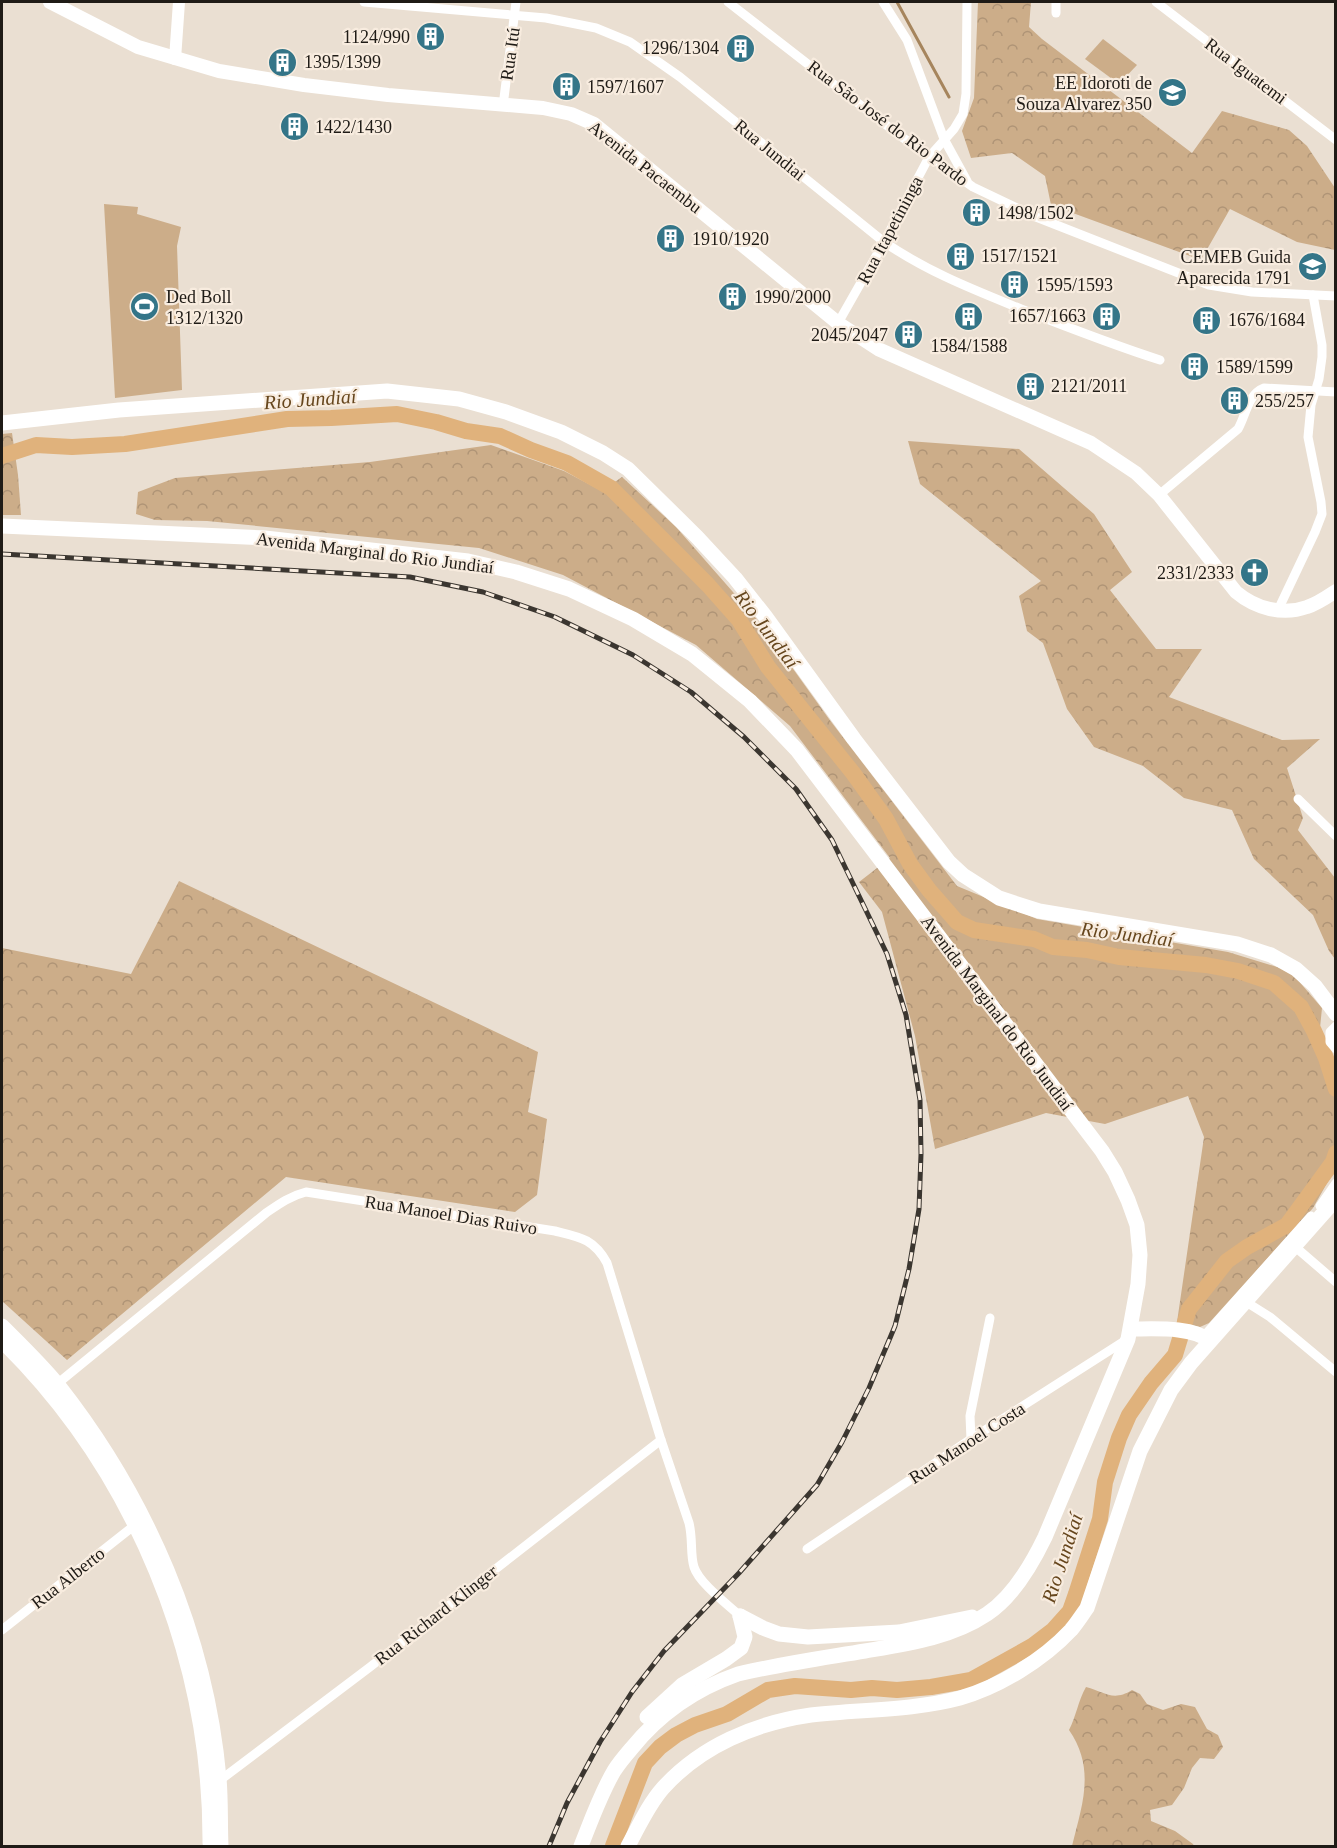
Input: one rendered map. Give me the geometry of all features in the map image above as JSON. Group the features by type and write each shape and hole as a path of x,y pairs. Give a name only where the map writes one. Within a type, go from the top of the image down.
{"main road":[{"name":"Avenida Pacaembu","path":"50,2 138,47 219,71 304,85 503,106 543,108 571,114 594,124 838,323 878,348 1091,443 1136,473 1159,495 1236,592 1246,600 1265,609 1307,608 1335,591"},
{"path":"2,423 119,410 387,391 459,399 506,412 561,432 603,453 628,470 735,578 859,745 949,862 963,875 999,898 1038,911 1238,944 1270,955 1296,969 1316,986 1335,1014"},
{"name":"Avenida Marginal do Rio Jundiaí","path":"2,526 265,538 468,561 516,572 568,589 633,619 692,654 750,701 797,750 1102,1150 1115,1172 1137,1225 1140,1255 1130,1334 1045,1538 1016,1586 989,1613 961,1629 927,1640 738,1674 713,1683 671,1707 642,1735 616,1768 581,1846"},
{"path":"628,1846 647,1810 663,1789 683,1768 730,1738 761,1726 809,1716 912,1707 961,1698 1008,1677 1047,1652 1072,1629 1087,1608 1140,1451 1171,1390 1191,1363 1203,1337 1242,1299 1335,1199"},
{"path":"2,1326 57,1384 106,1452 144,1518 173,1584 195,1648 205,1694 221,1846"},
{"path":"1130,1334 1171,1329 1203,1337"},
{"path":"2,1341 48,1392 112,1482 135,1525 163,1589 181,1640 214,1782 210,1846"},
{"path":"737,1613 779,1634 808,1637 899,1632 989,1613"},
{"path":"616,1768 622,1749 635,1730 664,1700 682,1685 741,1648 745,1637 737,1613"}],"street":[{"path":"176,59 179,2"},
{"name":"Rua Jundiai","path":"364,2 515,14 596,28 630,42 680,77 884,242 912,261 956,283 1117,346 1160,360"},
{"name":"Rua Itú","path":"503,106 516,2"},
{"name":"Rua São José do Rio Pardo","path":"728,2 929,157 969,185 1036,217 1209,285 1252,292 1335,296"},
{"path":"884,2 907,40 944,139 969,185"},
{"name":"Rua Itapetininga","path":"838,323 929,157 954,129 963,114 966,94 967,2"},
{"path":"1056,2 1056,13"},
{"name":"Rua Iguatemi","path":"1156,2 1335,140"},
{"path":"1278,610 1322,514 1308,437 1311,405 1319,379 1322,345 1313,295"},
{"path":"1159,495 1238,429 1252,396 1257,390 1264,388 1335,392"},
{"path":"1298,799 1335,836"},
{"path":"1335,1026 1330,1032 1330,1042 1335,1048"},
{"path":"1335,1183 1327,1199 1291,1244 1335,1282"},
{"name":"Rua Manoel Dias Ruivo","path":"57,1384 266,1213 295,1195 306,1192 555,1231 585,1239 592,1242 607,1263 689,1523 695,1570 707,1585 737,1613"},
{"path":"1242,1299 1270,1317 1335,1372"},
{"path":"971,1438 970,1416 990,1318"},
{"name":"Rua Manoel Costa","path":"807,1549 1130,1334"},
{"name":"Rua Richard Klinger","path":"214,1782 360,1674 661,1440"},
{"name":"Rua Alberto","path":"2,1630 135,1525"}],"green space":[{"path":"978,2 1031,2 1029,27 1192,153 1222,111 1289,130 1307,146 1335,188 1335,250 1297,242 1230,209 1201,260 1051,205 1045,176 1012,153 971,158 962,131 974,98"},
{"path":"1103,39 1137,65 1119,84 1085,59"},
{"name":"Ded Boll 1312/1320","path":"104,204 138,207 137,214 181,227 177,246 182,390 115,398"},
{"path":"12,433 21,515 2,515 2,434"},
{"path":"908,441 1019,449 1094,514 1132,572 1110,590 1156,649 1202,649 1169,697 1282,740 1320,739 1287,768 1303,818 1298,830 1335,878 1335,959 1313,915 1254,859 1232,810 1184,798 1143,766 1094,747 1067,709 1043,643 1027,631 1019,596 1041,581 920,484"},
{"path":"491,445 564,471 602,491 622,477 676,527 761,624 829,719 957,886 1037,919 1228,952 1290,971 1322,1008 1320,1028 1335,1072 1335,1169 1313,1208 1209,1323 1200,1327 1177,1322 1204,1137 1188,1096 1105,1124 1046,1113 935,1149 915,1036 882,912 859,882 890,858 790,726 696,645 563,575 479,548 207,521 155,520 136,514 138,492 175,478 370,462"},
{"path":"179,881 538,1052 528,1112 547,1119 537,1195 515,1212 286,1177 67,1360 2,1301 2,948 131,974"},
{"path":"1086,1687 1114,1696 1132,1690 1140,1694 1147,1704 1163,1710 1181,1704 1195,1707 1207,1729 1218,1735 1223,1747 1214,1759 1200,1758 1172,1805 1150,1810 1151,1821 1175,1831 1194,1846 1072,1846 1083,1802 1084,1773 1077,1744 1069,1730"}],"waterway":[{"path":"897,2 949,97"},
{"name":"Rio Jundiaí","path":"2,456 36,445 72,447 125,444 287,419 397,414 466,431 500,436 567,463 611,488 708,585 739,620 768,667 853,773 886,819 910,864 957,922 974,930 1034,939 1053,947 1087,950 1119,957 1206,965 1238,971 1274,983 1301,1007 1326,1058 1336,1089"},
{"name":"Rio Jundiaí","path":"1301,1007 1312,1013"},
{"name":"Rio Jundiaí","path":"613,1846 645,1763 660,1747 695,1725 727,1714 768,1690 795,1686 851,1690 872,1688 897,1690 971,1680 1032,1646 1053,1630 1070,1611 1076,1594 1100,1519 1105,1482 1119,1438 1129,1415 1151,1383 1175,1355 1189,1309 1227,1261 1287,1225 1333,1162 1336,1153"}],"railway":[{"path":"2,554 410,577 483,592 555,617 633,655 691,692 744,737 796,789 832,840 887,954 906,1015 920,1100 919,1209 909,1269 895,1326 869,1388 817,1485 739,1573 664,1651 632,1692 600,1742 567,1803 549,1846"}],"place":[{"name":"1124/990","path":"431,37"},
{"name":"1296/1304","path":"740,48"},
{"name":"1395/1399","path":"283,62"},
{"name":"1597/1607","path":"566,87"},
{"name":"EE Idoroti de Souza Alvarez 350","path":"1173,93"},
{"name":"1422/1430","path":"294,127"},
{"name":"1498/1502","path":"976,213"},
{"name":"1910/1920","path":"671,239"},
{"name":"1517/1521","path":"960,256"},
{"name":"CEMEB Guida Aparecida 1791","path":"1312,267"},
{"name":"1595/1593","path":"1015,285"},
{"name":"1990/2000","path":"733,297"},
{"name":"Ded Boll 1312/1320","path":"145,307"},
{"name":"1657/1663","path":"1107,316"},
{"name":"1584/1588","path":"969,317"},
{"name":"1676/1684","path":"1207,320"},
{"name":"2045/2047","path":"909,335"},
{"name":"1589/1599","path":"1195,367"},
{"name":"2121/2011","path":"1030,386"},
{"name":"255/257","path":"1234,401"},
{"name":"2331/2333","path":"1255,573"}]}
